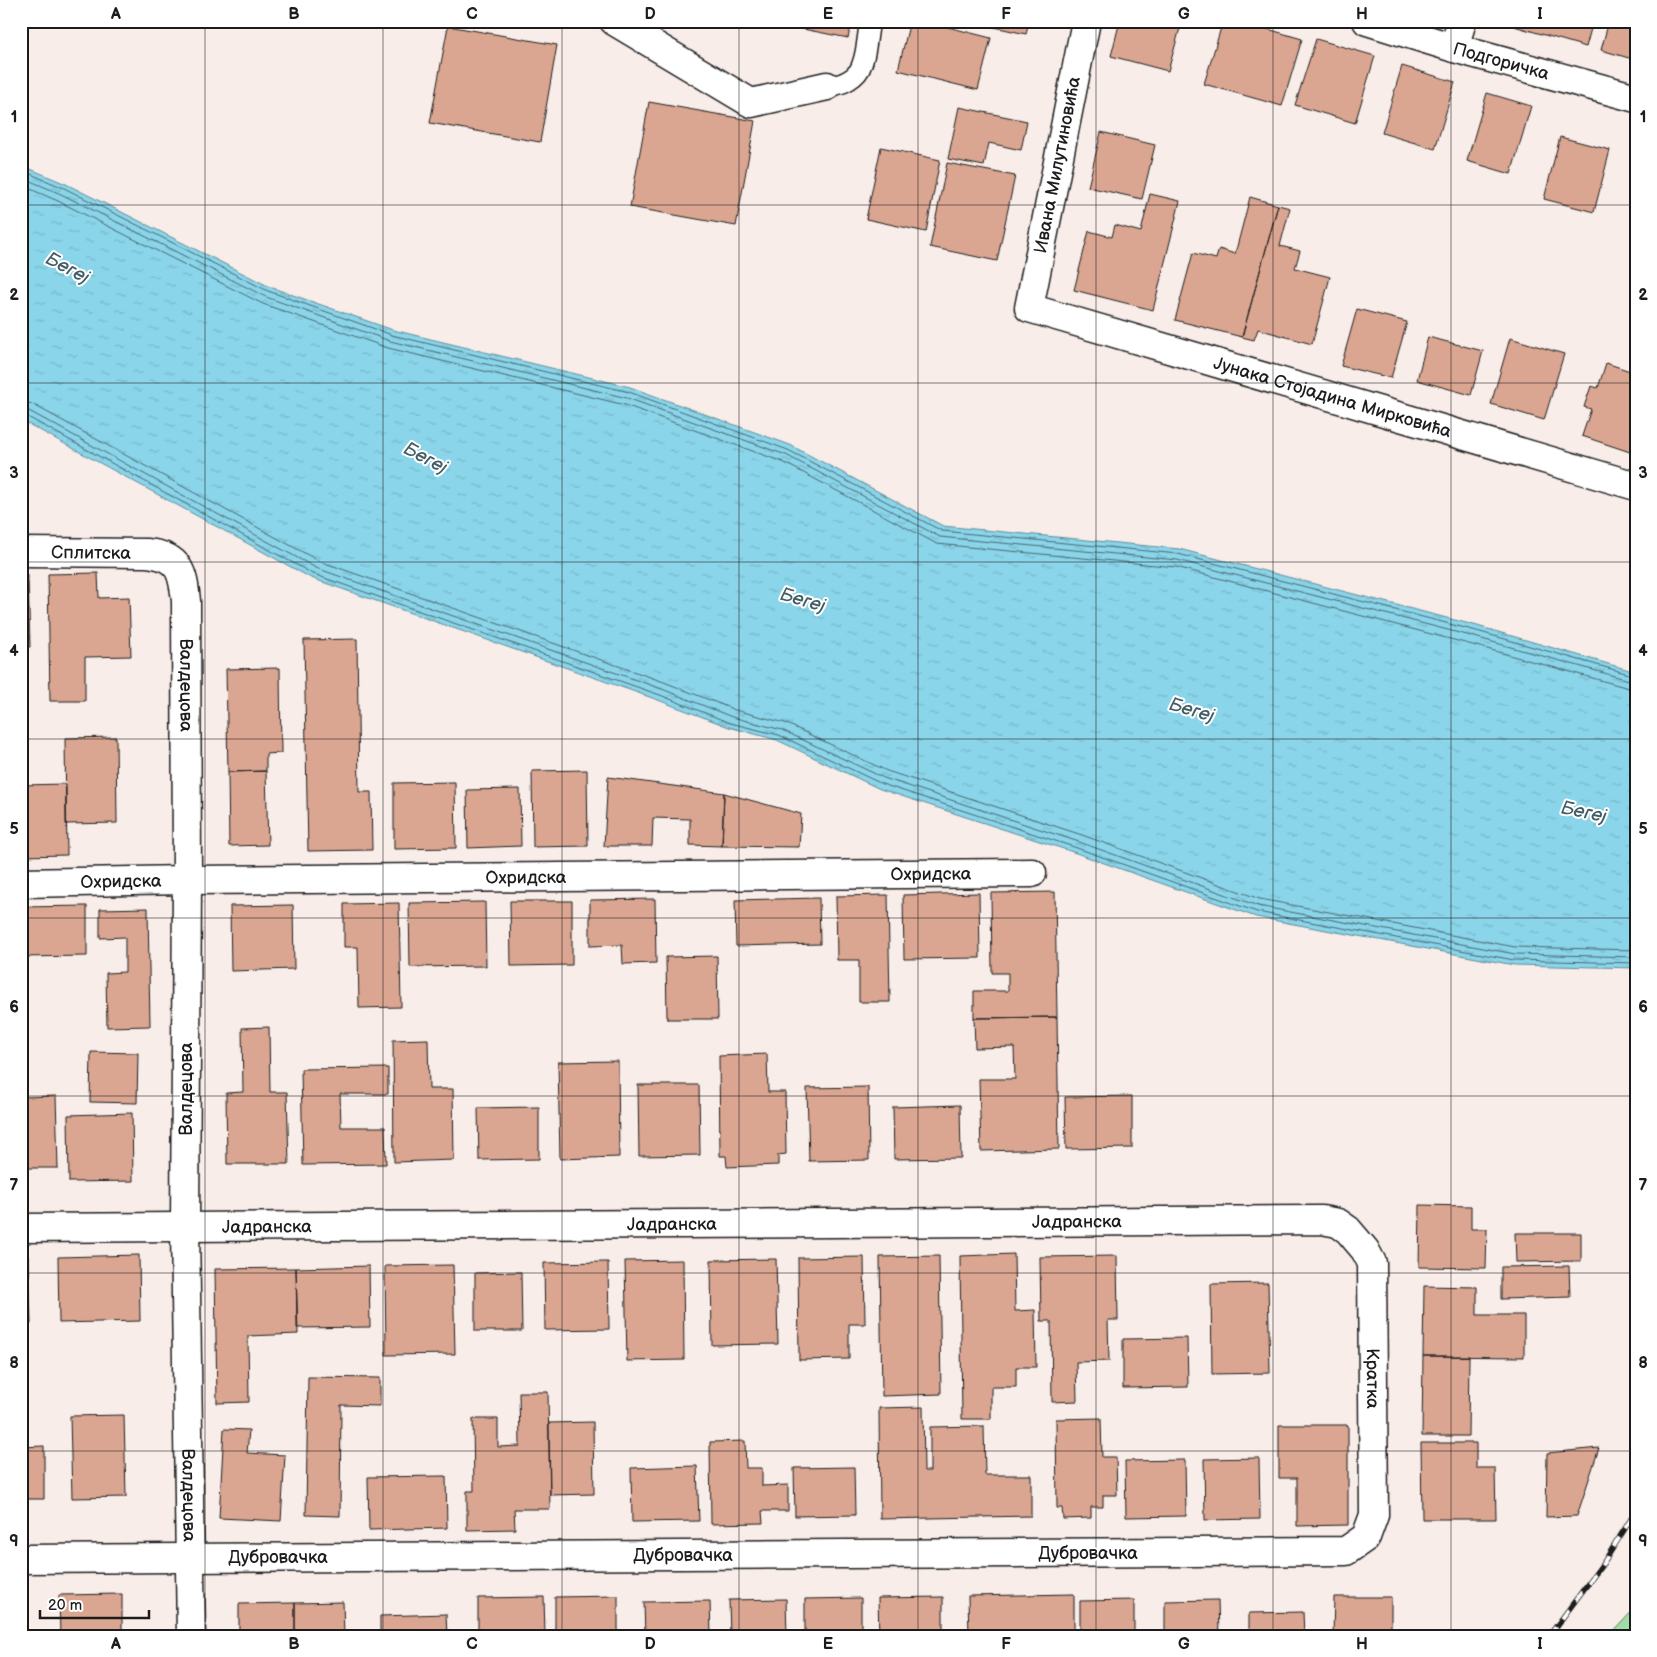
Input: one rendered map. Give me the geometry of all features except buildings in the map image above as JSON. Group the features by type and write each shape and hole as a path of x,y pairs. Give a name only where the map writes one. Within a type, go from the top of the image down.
{"street":[{"path":"614,21 752,103 828,86"},
{"name":"Ивана Милутиновића","path":"1029,308 1086,21"},
{"name":"Подгоричка","path":"1367,21 1454,48 1636,98"},
{"path":"1454,48 1462,21"},
{"name":"Јунака Стојадина Мирковића","path":"1029,308 1636,486"},
{"name":"Сплитска","path":"21,552 160,554"},
{"name":"Валдецова","path":"160,554 178,566 183,580 186,601 185,1227 191,1636"},
{"name":"Охридска","path":"21,883 1032,873"},
{"name":"Јадранска","path":"21,1228 1322,1220"},
{"name":"Кратка","path":"1322,1220 1338,1223 1348,1230 1365,1250 1372,1263 1374,1515 1366,1537 1346,1551"},
{"name":"Дубровачка","path":"21,1559 1346,1551"}],"lane":[{"path":"828,86 844,83 862,66 870,21"}],"green space":[{"path":"1636,1607 1636,1636 1609,1636"}],"water":[{"name":"Бегеј","path":"21,165 66,184 270,287 393,330 630,387 790,445 943,526 1179,549 1474,625 1636,672 1636,968 1514,965 1256,917 1076,853 880,789 777,740 729,727 658,700 311,578 21,420"}],"railway":[{"path":"1549,1636 1604,1562 1636,1511"}]}
